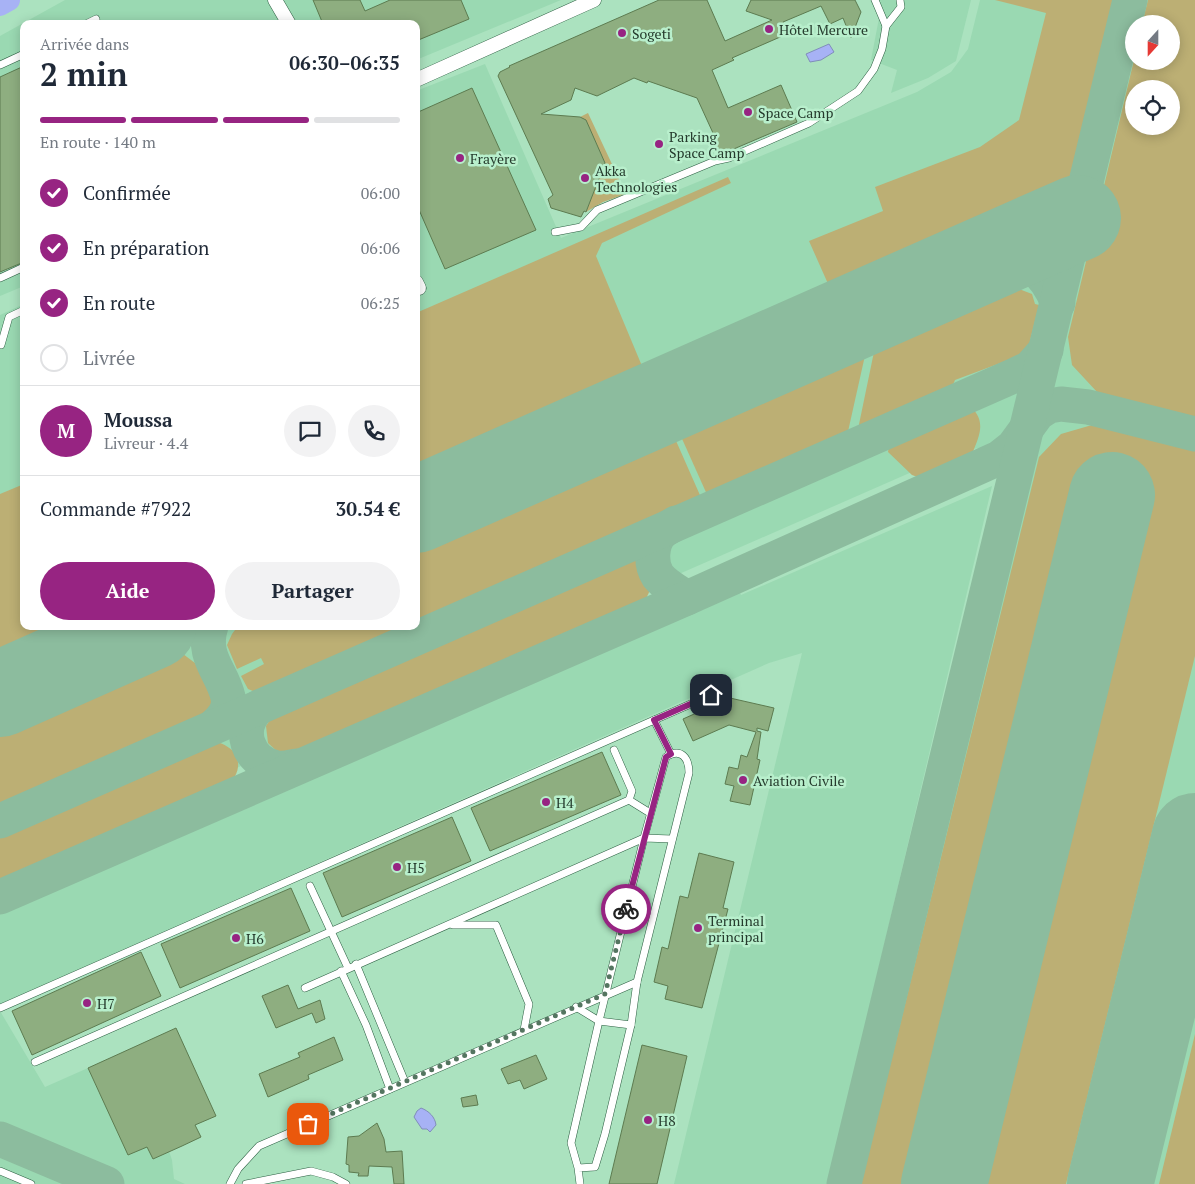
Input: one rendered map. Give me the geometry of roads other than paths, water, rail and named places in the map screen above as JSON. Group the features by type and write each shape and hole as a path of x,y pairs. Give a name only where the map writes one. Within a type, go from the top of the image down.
{"street":[{"path":"275,0 287,20"},
{"path":"420,78 594,0"}],"lane":[{"path":"875,0 886,26"},
{"path":"555,232 581,227 597,210 715,161 729,158 809,122 858,91 874,70 882,49 886,26 901,7 900,0"},
{"path":"0,65 20,56"},
{"path":"0,278 20,268"},
{"path":"1,345 9,317 20,312"},
{"path":"0,1008 711,695"},
{"path":"654,720 671,754"},
{"path":"35,1062 629,800 632,790 614,750"},
{"path":"578,1168 595,1167 605,1134 631,1025 636,982 690,773 689,764 685,757 678,753 666,757 650,813 605,994 571,1143 580,1184"},
{"path":"629,800 650,813"},
{"path":"305,988 644,838 672,839"},
{"path":"310,886 332,932 344,970 390,1089"},
{"path":"448,925 496,925 529,1004 524,1030"},
{"path":"356,964 405,1082"},
{"path":"230,1184 238,1169 259,1146 636,982"},
{"path":"576,1007 599,1021 631,1025"},
{"path":"0,1171 31,1184"},
{"path":"246,1184 311,1171 333,1177 346,1184"}],"water":[{"path":"829,44 834,52 821,60 810,62 806,54"},
{"path":"421,1108 427,1111 434,1119 436,1125 430,1132 427,1129 422,1129 414,1117"}],"waterway":[{"path":"0,5 9,0"}],"place":[{"name":"Hôtel Mercure","path":"769,29"},
{"name":"Sogeti","path":"622,33"},
{"name":"Space Camp","path":"748,112"},
{"name":"Parking Space Camp","path":"659,144"},
{"name":"Frayère","path":"460,158"},
{"name":"Akka Technologies","path":"585,178"},
{"name":"Aviation Civile","path":"743,780"},
{"name":"H4","path":"546,802"},
{"name":"H5","path":"397,867"},
{"name":"Terminal principal","path":"698,928"},
{"name":"H6","path":"236,938"},
{"name":"H7","path":"87,1003"},
{"name":"H8","path":"648,1120"}]}
